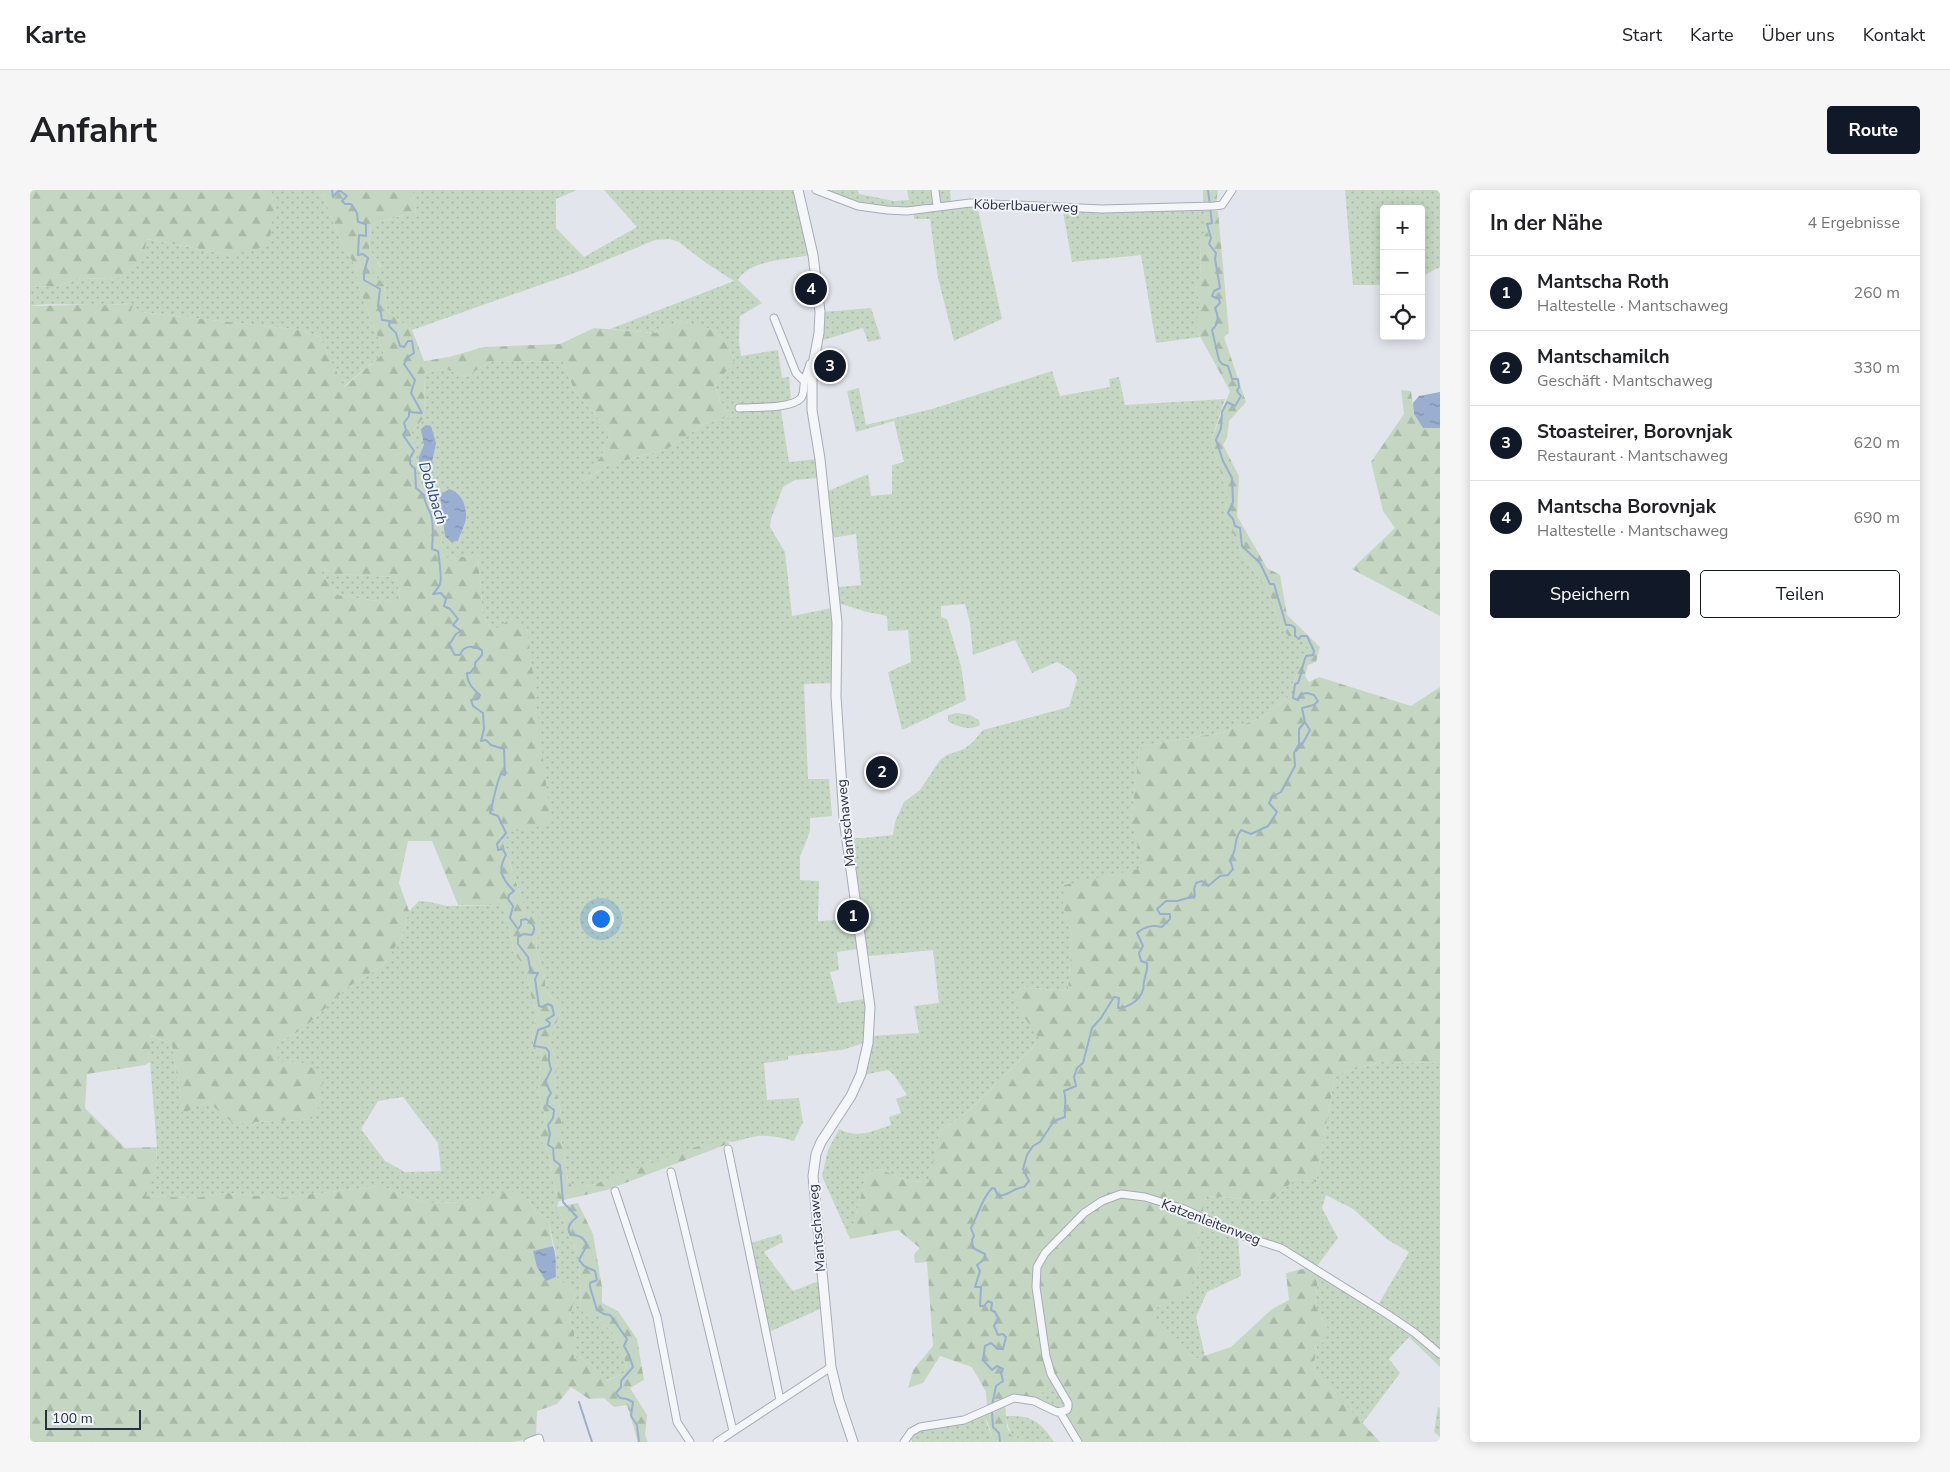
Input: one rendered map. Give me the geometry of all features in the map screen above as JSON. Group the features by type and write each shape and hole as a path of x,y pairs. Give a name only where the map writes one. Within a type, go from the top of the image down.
{"street":[{"name":"Mantschaweg","path":"798,190 809,234 820,317 812,370 812,410 820,459 837,623 836,696 844,819 870,1007 868,1043 861,1074 850,1096 821,1142 814,1165 815,1210 831,1367 839,1400 853,1442"},
{"name":"Köberlbauerweg","path":"816,190 852,204 872,209 907,210 976,203 1102,209 1211,206 1222,205 1232,190"},
{"path":"935,190 937,206"},
{"path":"774,318 796,373 804,381"},
{"path":"739,408 792,404 800,399 803,393 804,381 816,352"},
{"path":"803,393 812,410"},
{"path":"728,1149 780,1400"},
{"path":"671,1172 733,1431"},
{"path":"615,1191 657,1317 677,1422 690,1442"},
{"name":"Katzenleitenweg","path":"1060,1412 1067,1410 1068,1405 1051,1374 1046,1356 1036,1287 1038,1267 1045,1253 1084,1213 1102,1201 1121,1194 1145,1197 1184,1209 1240,1235 1281,1248 1387,1314 1415,1333 1440,1354"},
{"path":"717,1442 831,1367"},
{"path":"904,1442 911,1432 920,1427 959,1422 1010,1399 1022,1398 1039,1402 1060,1412 1078,1442"},
{"path":"528,1442 539,1438 540,1442"}],"green space":[{"path":"30,190 271,190 274,207 269,246 231,255 147,239 142,262 117,278 80,279 54,287 30,286"},
{"path":"271,190 321,190 342,244 356,267 359,288 384,353 343,387 320,337 301,330 131,311 133,304 52,304 30,306 30,286 54,287 80,279 117,278 141,262 146,239 231,255 274,207"},
{"path":"321,190 412,190 416,212 371,224 369,248 381,268 372,273 384,284 387,311 412,330 424,361 449,357 484,347 560,344 594,328 656,333 678,321 698,325 719,335 730,349 735,360 715,385 720,401 733,416 706,423 667,449 607,465 581,483 602,455 610,432 575,392 563,362 491,361 466,377 446,369 424,373 425,416 411,433 422,489 440,526 444,558 478,556 483,614 492,631 509,620 527,627 551,824 500,834 525,909 538,916 540,927 536,943 545,977 545,990 562,1009 549,1041 559,1065 554,1077 561,1114 561,1139 568,1179 572,1187 592,1185 696,1147 723,1140 730,1143 607,1190 559,1201 553,1181 549,1153 538,1135 546,1118 538,1091 542,1055 534,1051 532,1030 539,1011 533,1005 525,967 514,953 506,914 501,905 458,905 432,841 408,841 399,883 409,911 402,936 383,966 348,987 303,1029 277,1043 278,1062 303,1063 324,1074 316,1118 233,1123 208,1102 183,1113 172,1045 151,1035 150,1062 145,1065 87,1074 85,1108 125,1148 157,1147 156,1170 146,1196 194,1198 228,1193 279,1198 380,1186 427,1203 464,1202 501,1193 514,1192 528,1199 536,1212 548,1219 553,1246 534,1251 546,1280 556,1277 575,1293 569,1323 574,1331 574,1359 579,1357 594,1367 607,1381 624,1373 626,1363 611,1329 604,1326 598,1316 587,1319 581,1309 579,1258 557,1207 578,1203 593,1234 602,1287 602,1303 618,1311 637,1339 644,1380 630,1388 647,1415 645,1435 648,1442 638,1442 627,1405 614,1407 604,1398 589,1399 571,1387 557,1404 537,1411 536,1438 512,1442 30,1442 30,306 133,304 131,311 301,330 320,337 344,387 384,353 359,288 356,267 342,244","holes":["326,568 333,574 396,577 400,599 383,602 338,595 321,573"]},
{"path":"412,190 577,190 556,199 556,228 584,257 637,227 604,190 795,190 811,255 760,264 743,273 738,280 762,303 740,316 739,341 741,356 778,350 782,378 789,377 791,401 780,404 789,462 817,459 818,478 795,480 783,487 771,519 770,527 785,552 792,616 832,608 834,620 833,683 804,684 808,779 829,779 832,816 810,818 810,831 800,857 800,880 819,881 818,921 854,919 858,949 837,952 839,970 830,972 838,1003 865,999 864,1043 842,1050 788,1056 788,1060 764,1063 767,1100 799,1098 803,1122 794,1141 762,1136 732,1142 723,1140 592,1185 572,1188 568,1179 561,1139 561,1114 554,1077 559,1065 549,1041 562,1009 545,990 545,977 536,943 540,927 525,909 500,833 532,675 527,628 492,631 483,614 478,556 444,558 440,526 422,489 411,433 425,416 424,373 446,369 466,377 491,361 563,362 575,392 610,432 602,455 583,482 607,465 667,449 706,423 733,416 720,401 715,384 735,360 730,349 719,335 713,331 698,325 678,321 656,333 610,329 734,281 706,263 679,242 670,239 655,240 580,271 412,330 387,311 384,284 371,273 381,267 369,248 371,224 416,212"},
{"path":"822,190 858,190 859,194 894,201 909,200 907,190 950,190 951,202 916,208 865,206"},
{"path":"1203,190 1218,190 1216,204 1203,204"},
{"path":"1345,190 1440,190 1440,267 1425,275 1425,205 1380,205 1380,285 1353,285"},
{"path":"977,205 1002,319 954,341 938,278 930,219 914,219 914,213"},
{"path":"1204,211 1207,232 1200,244 1201,277 1195,288 1202,308 1197,331 1200,337 1156,343 1141,255 1072,262 1063,212"},
{"path":"1204,211 1218,211 1229,333 1224,337 1246,402 1229,421 1227,438 1223,445 1239,476 1237,516 1267,568 1280,575 1287,615 1320,647 1316,662 1308,665 1305,676 1309,682 1319,677 1411,706 1440,687 1440,1063 1381,1062 1335,1075 1316,1182 1295,1179 1271,1201 1206,1196 1197,1240 1199,1264 1188,1295 1153,1309 1161,1329 1195,1359 1231,1347 1272,1309 1289,1300 1286,1273 1307,1268 1318,1277 1315,1305 1328,1329 1325,1341 1317,1346 1313,1369 1380,1442 1083,1442 1066,1416 1072,1411 1058,1378 1036,1399 1017,1396 1005,1398 987,1406 986,1392 972,1367 940,1356 923,1383 908,1388 913,1370 933,1346 927,1262 915,1263 914,1254 920,1248 898,1230 850,1239 866,1175 880,1169 908,1181 929,1182 939,1133 977,1103 1040,1040 1012,999 1021,987 1068,991 1072,935 1063,906 1064,885 1143,868 1131,819 1140,746 1219,733 1261,718 1295,692 1292,686 1301,663 1309,651 1307,644 1295,644 1279,624 1270,594 1240,551 1229,521 1224,515 1228,496 1211,441 1230,391 1197,331 1196,320 1202,308 1195,288 1201,277 1200,243 1207,232"},
{"path":"871,308 881,339 868,342 863,328 820,341 823,312"},
{"path":"1052,371 1060,396 1110,387 1109,379 1119,377 1125,405 1225,399 1211,441 1228,496 1224,515 1229,520 1240,551 1270,594 1279,624 1307,643 1309,651 1303,659 1292,685 1295,692 1261,718 1219,733 1140,746 1131,819 1144,868 1063,906 1072,935 1068,991 1021,987 1040,1040 977,1103 939,1133 930,1182 908,1181 880,1169 866,1175 850,1239 822,1176 828,1150 839,1129 859,1134 872,1132 891,1125 889,1117 901,1113 896,1099 907,1095 894,1075 888,1070 863,1075 871,1036 919,1033 914,1006 939,1003 933,950 870,956 866,954 850,838 893,835 895,822 904,802 920,790 940,760 947,755 964,749 983,730 1069,707 1077,680 1072,672 1057,662 1032,673 1015,640 973,655 970,623 965,604 941,606 941,617 947,619 961,666 966,700 902,730 888,672 911,662 908,630 888,631 887,616 838,603 836,587 861,585 856,534 831,538 826,492 868,474 871,496 892,494 892,465 904,462 894,421 856,432 847,391 859,388 866,425 932,409"},
{"path":"1401,390 1411,391 1414,414 1423,428 1440,428 1440,616 1352,569 1395,528 1383,511 1371,462 1404,414"},
{"path":"326,568 333,574 396,577 400,600 383,602 338,595 321,573"},
{"path":"957,713 970,715 979,720 980,725 964,728 948,721 948,715"},
{"path":"419,901 447,906 501,905 506,914 514,953 525,967 533,1005 539,1011 532,1030 534,1051 542,1055 538,1091 546,1118 538,1135 549,1153 553,1181 559,1201 557,1207 579,1258 581,1309 598,1316 604,1326 611,1329 626,1363 624,1373 606,1381 594,1367 579,1357 574,1360 574,1331 569,1323 575,1293 556,1277 554,1265 556,1254 548,1219 536,1212 528,1199 482,1199 464,1202 427,1203 380,1186 279,1198 228,1193 194,1198 145,1196 156,1170 157,1147 150,1062 150,1035 172,1045 183,1112 208,1102 233,1123 316,1118 303,1063 277,1062 277,1043 303,1029 348,987 383,966 402,936 409,911","holes":["403,1097 438,1143 441,1171 405,1172 385,1161 361,1129 378,1101"]},
{"path":"1381,1062 1440,1063 1440,1367 1409,1337 1389,1359 1400,1373 1362,1424 1313,1369 1317,1346 1328,1329 1315,1305 1318,1277 1281,1251 1262,1243 1238,1239 1241,1276 1207,1292 1196,1317 1205,1356 1195,1359 1160,1329 1153,1309 1188,1294 1199,1264 1197,1240 1206,1196 1271,1201 1295,1179 1316,1182 1335,1075","holes":["1326,1195 1353,1209 1388,1240 1409,1252 1378,1305 1317,1266 1338,1238 1322,1208"]},
{"path":"781,1234 783,1242 764,1252 793,1291 819,1281 822,1308 769,1332 751,1243"},
{"path":"1053,1382 1065,1402 1064,1407 1060,1409 1036,1399"},
{"path":"1005,1403 1007,1427 1011,1435 1025,1442 994,1442 986,1418 990,1411"},
{"path":"1438,1407 1440,1409 1440,1437 1434,1432"},
{"path":"990,1411 986,1421 994,1442 912,1442 911,1438 908,1440 915,1432"},
{"path":"1005,1416 1028,1418 1034,1421 1044,1429 1054,1442 1025,1442 1011,1435"}],"water":[{"path":"1440,392 1440,428 1423,428 1414,414 1413,403 1419,396"},
{"path":"426,425 431,426 436,443 431,467 423,467 419,464 419,457 424,445 421,429"},
{"path":"449,489 460,496 466,513 458,541 451,542 445,536 440,495"},
{"path":"553,1246 556,1277 546,1281 537,1267 533,1251"}],"waterway":[{"name":"Doblbach","path":"332,190 333,197 339,190 347,196 342,201 345,204 351,204 357,213 358,222 366,224 366,236 359,235 358,255 363,254 368,258 364,280 380,289 378,306 382,320 390,321 389,326 396,333 400,346 404,347 408,341 412,341 414,353 408,357 404,364 415,380 411,393 422,413 409,412 409,416 404,423 406,430 403,435 414,451 410,458 410,464 415,469 416,488 424,495 431,515 433,528 432,549 438,551 441,582 433,594 441,593 446,599 444,606 450,609 458,619 453,625 461,631 456,634 449,645 455,655 460,655 464,649 469,647 482,650 482,655 475,663 475,667 470,673 467,673 467,677 471,686 480,695 478,699 471,700 473,706 483,713 484,729 481,741 486,740 491,745 504,749 505,775 501,774 490,813 498,816 506,833 497,844 498,850 503,849 506,855 503,860 502,874 514,891 509,895 508,899 513,906 510,918 518,929 521,925 521,920 526,919 534,926 532,935 523,934 518,937 518,944 528,957 531,973 538,973 535,979 539,1006 542,1007 548,1004 552,1006 554,1015 546,1020 550,1023 549,1026 538,1030 534,1046 546,1048 549,1052 551,1070 545,1082 551,1093 547,1105 554,1110 553,1118 548,1125 550,1134 548,1145 553,1148 554,1160 560,1165 563,1202 577,1217 570,1225 570,1234 582,1238 587,1245 579,1260 584,1266 595,1271 597,1280 590,1283 590,1287 597,1310 610,1315 627,1339 624,1346 633,1367 621,1381 621,1387 616,1393 620,1398 633,1402 631,1416 637,1425 639,1442"},
{"path":"992,1406 996,1386 1003,1381 1001,1373 1003,1369 997,1366 992,1370 983,1360 985,1346 991,1343 998,1349 1003,1349 1006,1337 1003,1334 998,1335 994,1326 998,1318 995,1312 991,1310 992,1303 988,1301 984,1306 980,1306 981,1287 975,1287 980,1271 977,1265 985,1259 985,1254 973,1248 972,1240 974,1236 971,1228 983,1202 992,1188 995,1189 998,1196 1024,1187 1029,1181 1023,1169 1027,1155 1033,1146 1040,1142 1054,1121 1065,1117 1064,1091 1076,1086 1074,1077 1077,1068 1083,1063 1092,1028 1101,1018 1114,997 1119,998 1118,1008 1122,1008 1133,1003 1141,994 1147,963 1141,961 1139,953 1143,946 1137,933 1149,927 1162,927 1170,919 1170,914 1160,914 1157,909 1166,901 1177,901 1195,896 1194,889 1196,883 1202,881 1208,886 1220,876 1228,875 1233,869 1230,860 1241,830 1251,834 1268,826 1277,812 1269,803 1272,797 1281,792 1295,766 1294,753 1299,744 1299,729 1305,722 1302,708 1314,705 1318,701 1314,695 1307,693 1301,694 1298,700 1293,698 1295,684 1298,683 1306,656 1313,655 1314,651 1307,636 1301,636 1299,639 1295,636 1295,628 1291,625 1286,625 1274,584 1270,584 1260,563 1242,546 1240,528 1235,526 1233,519 1228,513 1233,502 1232,478 1223,461 1216,440 1221,428 1222,412 1227,402 1235,406 1241,396 1237,391 1239,387 1238,379 1232,379 1228,366 1222,364 1219,360 1212,330 1218,320 1215,308 1220,303 1219,299 1212,296 1214,291 1220,288 1215,259 1216,253 1209,244 1211,238 1207,224 1212,223 1208,190"},
{"path":"1296,751 1310,730 1305,722"},
{"path":"579,1402 592,1442"},
{"path":"992,1411 993,1427 999,1433 1000,1442"}],"place":[{"name":"Mantscha Borovnjak","path":"811,289"},
{"name":"Stoasteirer, Borovnjak","path":"830,366"},
{"name":"Mantschamilch","path":"882,772"},
{"name":"Mantscha Roth","path":"853,916"}]}
